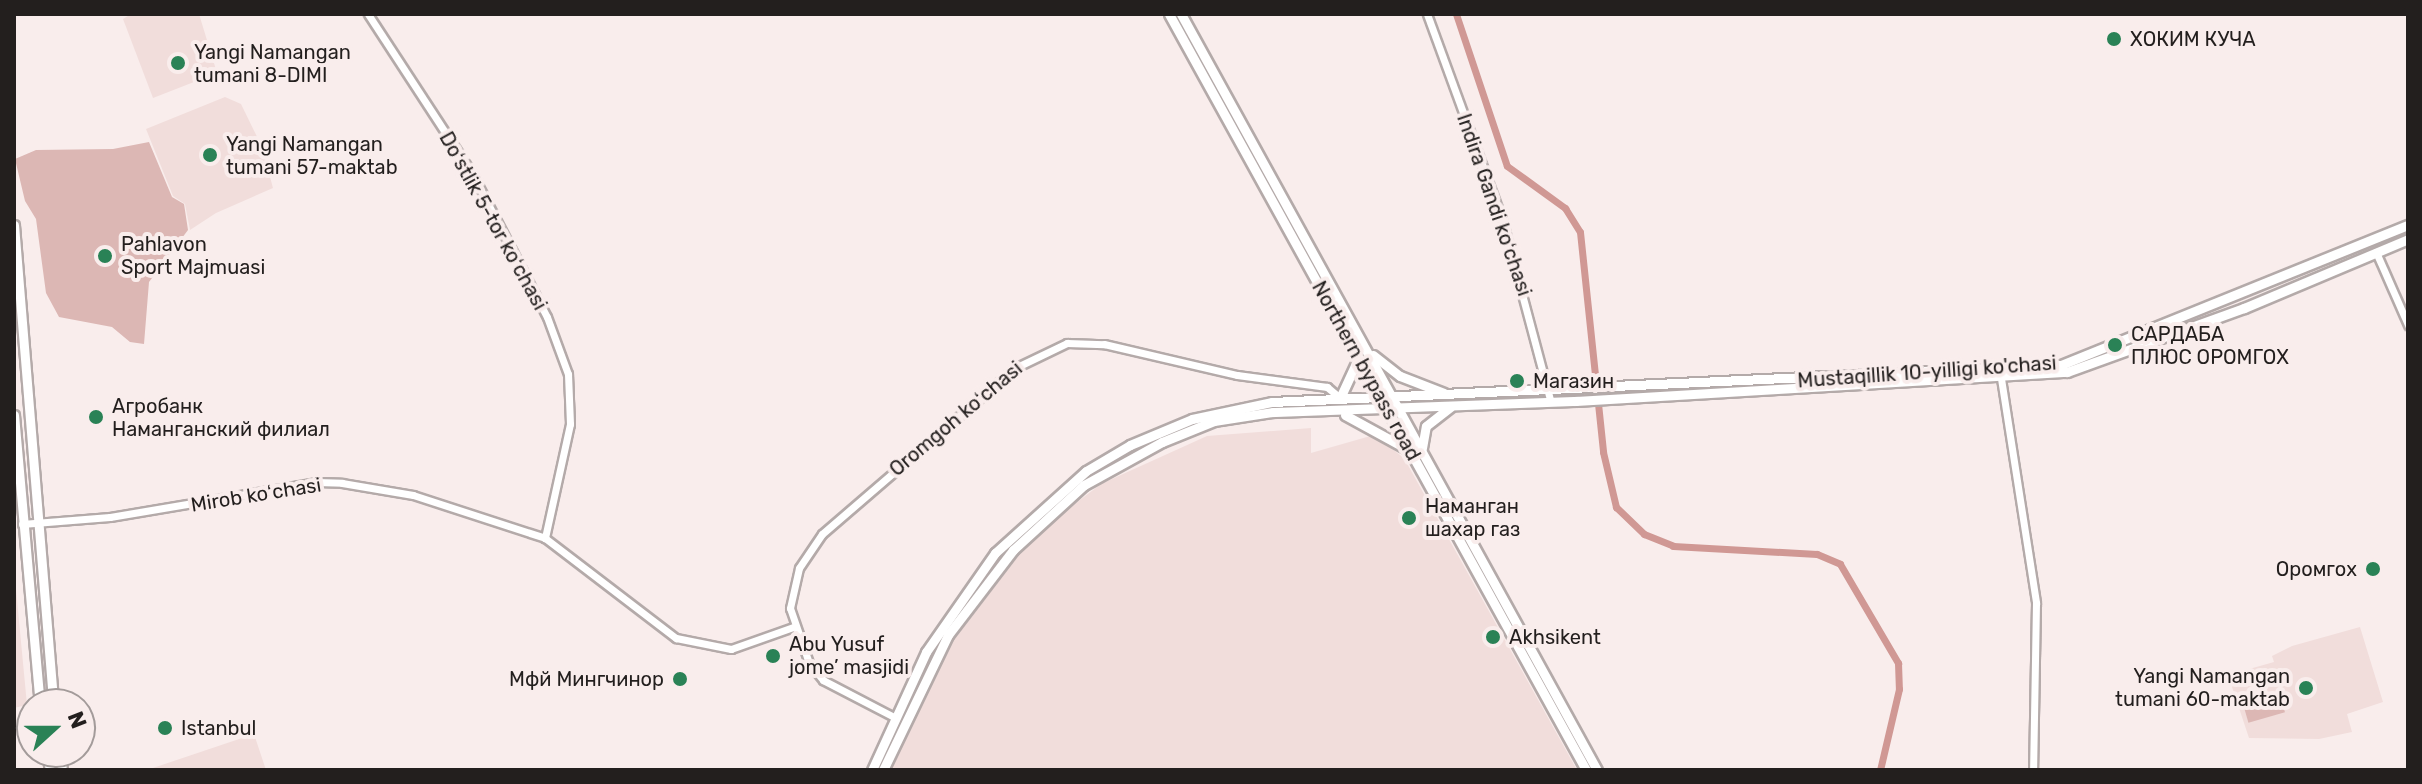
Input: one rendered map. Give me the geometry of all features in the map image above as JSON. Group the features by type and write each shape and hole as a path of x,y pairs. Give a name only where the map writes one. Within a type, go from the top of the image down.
{"main road":[{"name":"Northern bypass road","path":"1169,14 1401,408 1417,452 1586,770"},
{"name":"Northern bypass road","path":"1181,14 1358,359 1387,410 1417,452 1597,770"},
{"path":"14,225 19,334 51,688"},
{"name":"Mustaqillik 10-yilligi ko'chasi","path":"2000,374 2078,359 2408,225"},
{"name":"Mustaqillik 10-yilligi ko'chasi","path":"1453,400 2067,372 2244,308 2408,239"},
{"path":"1368,351 1400,376 1453,400"},
{"path":"1340,398 1358,359"},
{"path":"883,770 927,674 964,611 1013,550 1062,501 1128,458 1197,428 1241,416 1340,398 1453,400"},
{"path":"872,770 926,652 972,582 1061,489 1130,445 1192,419 1244,406 1297,406 1342,413 1453,400"},
{"path":"1342,413 1417,452 1426,426 1453,400"},
{"path":"14,415 16,468 38,688"}],"street":[{"name":"Doʻstlik 5-tor koʻchasi","path":"368,14 480,188 547,317 568,374 570,424 545,538"},
{"name":"Indira Gandi koʻchasi","path":"1427,14 1502,219 1549,396"},
{"path":"2376,252 2408,325"},
{"name":"Oromgoh koʻchasi","path":"793,627 790,608 799,568 822,534 1015,368 1054,346 1104,344 1237,375 1327,387 1340,398"},
{"path":"2000,374 2036,603 2033,770"},
{"name":"Mirob koʻchasi","path":"22,524 110,517 317,482 413,495 545,538 676,638 731,649 793,627"},
{"path":"793,627 823,680 894,717"}],"shaded area":[{"name":"Yangi Namangan tumani 8-DIMI","path":"131,14 199,14 217,73 153,98 123,19"},
{"name":"Yangi Namangan tumani 57-maktab","path":"225,97 241,104 262,147 273,188 216,213 190,230 185,204 173,196 146,129"},
{"name":"Pahlavon Sport Majmuasi","path":"149,142 172,197 184,204 188,230 149,282 144,344 130,342 112,327 59,317 46,293 36,219 25,201 15,159 36,150 113,149"},
{"path":"1311,428 1311,453 1374,435 1404,458 1577,770 890,770 940,655 1034,535 1101,484 1207,436"},
{"path":"14,568 25,688 16,688 14,708"},
{"name":"Yangi Namangan tumani 60-maktab","path":"2360,627 2383,702 2347,714 2352,732 2319,739 2249,738 2228,675 2274,662 2272,656 2292,646"},
{"path":"2280,695 2285,712 2248,723 2243,705"},
{"path":"254,734 266,770 147,770"}],"waterway":[{"path":"1456,14 1507,166 1565,208 1580,232 1603,452 1616,507 1644,534 1673,546 1817,554 1840,564 1898,663 1899,689 1880,770"}],"place":[{"name":"ХОКИМ КУЧА","path":"2114,39"},
{"name":"Yangi Namangan tumani 8-DIMI","path":"178,63"},
{"name":"Yangi Namangan tumani 57-maktab","path":"210,155"},
{"name":"Pahlavon Sport Majmuasi","path":"105,256"},
{"name":"САРДАБА ПЛЮС ОРОМГОХ","path":"2115,345"},
{"name":"Магазин","path":"1517,381"},
{"name":"Агробанк Наманганский филиал","path":"96,417"},
{"name":"Наманган шахар газ","path":"1409,518"},
{"name":"Оромгох","path":"2373,569"},
{"name":"Akhsikent","path":"1493,637"},
{"name":"Abu Yusuf jome’ masjidi","path":"773,656"},
{"name":"Мфй Мингчинор","path":"680,679"},
{"name":"Yangi Namangan tumani 60-maktab","path":"2306,688"},
{"name":"Istanbul","path":"165,728"}]}
